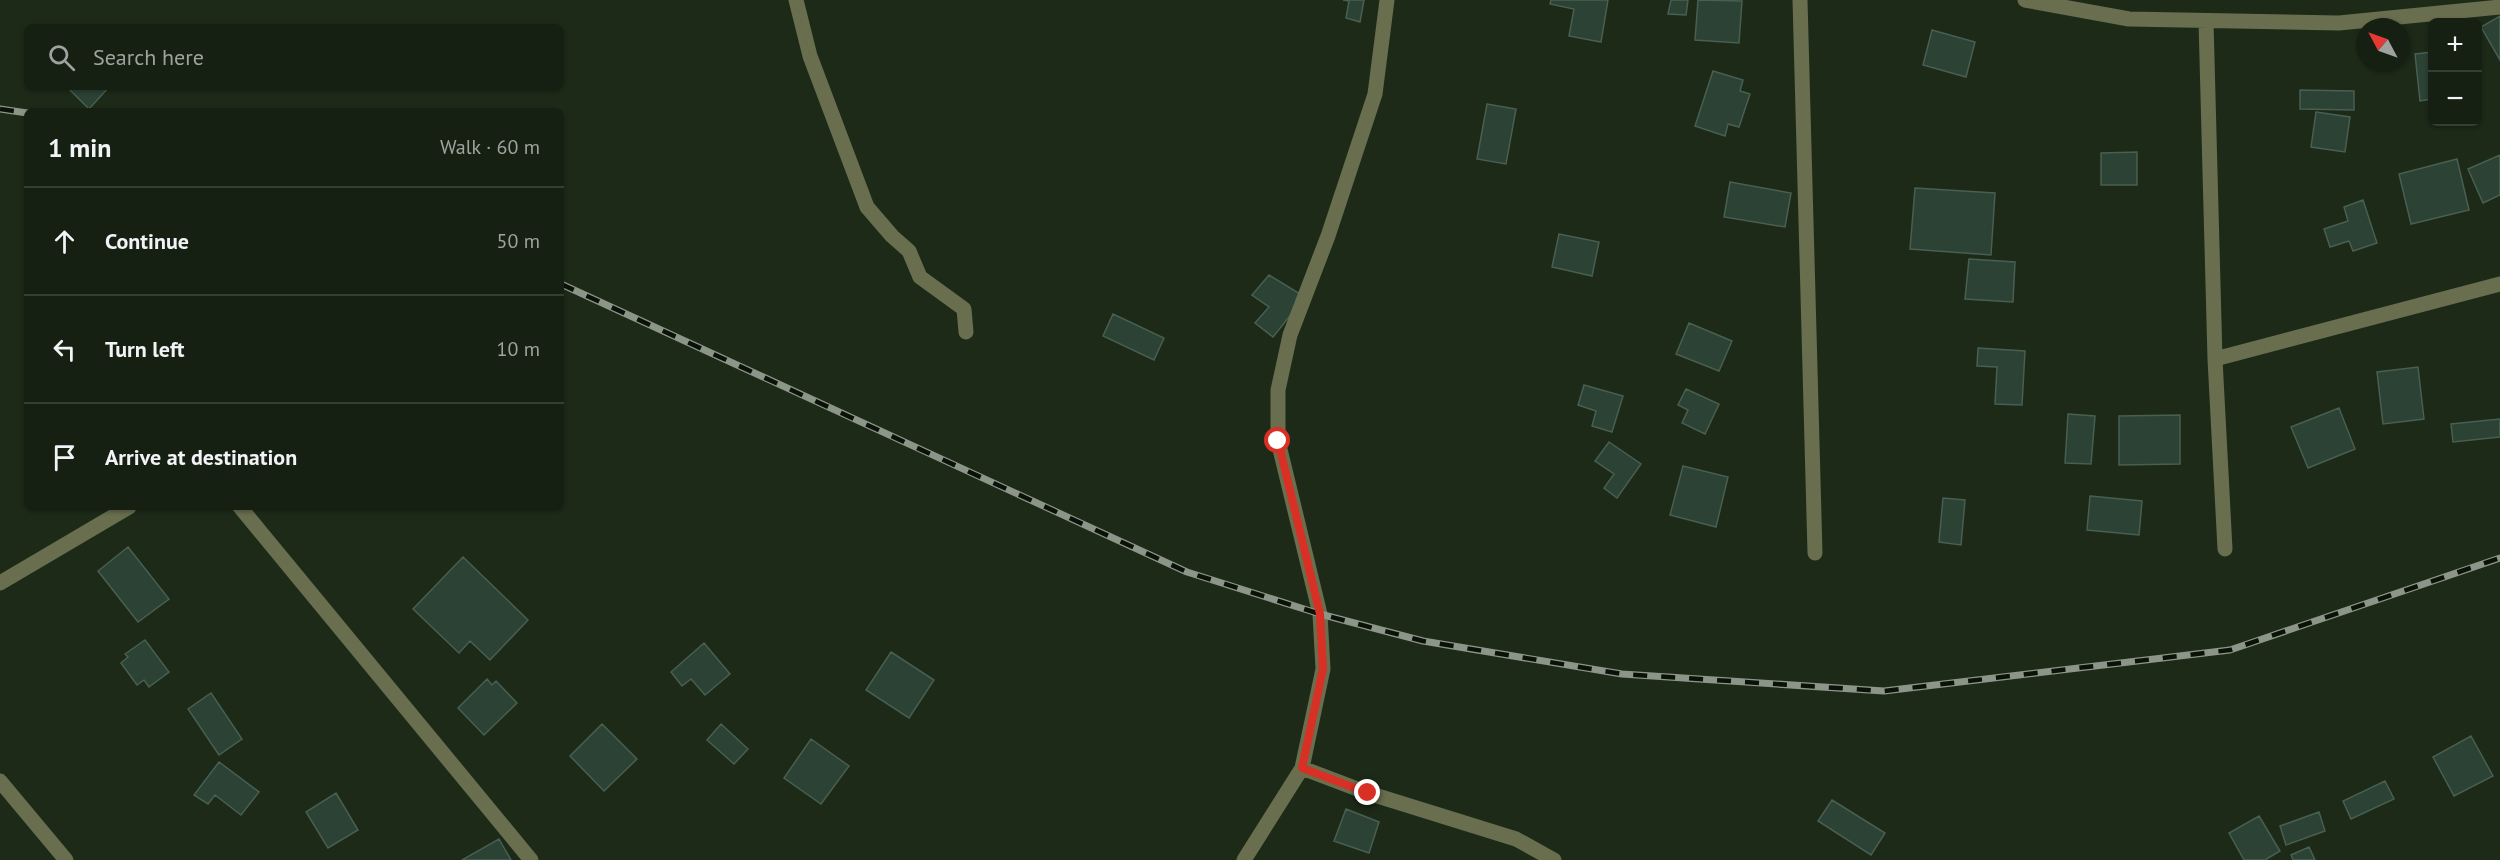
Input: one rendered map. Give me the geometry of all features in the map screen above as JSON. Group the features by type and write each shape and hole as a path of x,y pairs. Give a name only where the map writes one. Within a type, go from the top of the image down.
{"street":[{"path":"796,0 810,56 867,207 892,236 909,251 920,277 964,309 966,332"},
{"path":"1245,860 1302,768 1323,669 1320,614 1278,441 1278,390 1290,335 1329,236 1375,93 1387,0"},
{"path":"1800,0 1815,553"},
{"path":"2025,0 2129,20 2339,23 2500,7"},
{"path":"2206,21 2215,359 2225,549"},
{"path":"2215,359 2500,284"},
{"path":"0,583 124,510"},
{"path":"242,510 531,860"},
{"path":"1302,768 1368,793 1516,839 1554,860"},
{"path":"0,781 66,860"}],"building":[{"path":"1343,0 1364,0 1360,22 1346,18 1349,1"},
{"path":"1551,0 1608,0 1601,42 1569,36 1574,9 1550,4"},
{"path":"1671,0 1688,0 1686,15 1668,14"},
{"path":"1698,0 1742,1 1739,43 1695,40"},
{"path":"2500,16 2500,60 2482,29 2482,26"},
{"path":"1932,30 1975,42 1966,77 1923,65"},
{"path":"2428,52 2428,100 2420,101 2415,54"},
{"path":"1713,71 1743,80 1740,91 1750,94 1739,127 1728,124 1725,136 1695,126"},
{"path":"70,90 106,90 90,108"},
{"path":"2300,90 2354,91 2354,110 2300,109"},
{"path":"1487,104 1516,109 1506,164 1477,159"},
{"path":"2316,112 2350,117 2345,152 2311,147"},
{"path":"2137,152 2137,185 2101,185 2101,153"},
{"path":"2500,155 2500,195 2483,203 2468,169"},
{"path":"2457,159 2469,210 2411,224 2399,174"},
{"path":"1730,182 1791,193 1785,227 1724,217"},
{"path":"1915,188 1995,193 1991,255 1910,249"},
{"path":"2363,200 2377,243 2353,251 2349,241 2330,247 2324,229 2348,221 2344,207"},
{"path":"1559,234 1599,242 1592,276 1552,267"},
{"path":"1969,259 2015,262 2013,302 1965,299"},
{"path":"1269,275 1305,297 1273,337 1255,323 1269,307 1252,295"},
{"path":"1113,314 1164,338 1154,360 1103,336"},
{"path":"1689,323 1732,341 1719,371 1676,354"},
{"path":"1978,348 2025,351 2022,405 1995,404 1997,367 1977,366"},
{"path":"2418,367 2424,419 2383,424 2377,372"},
{"path":"1584,385 1623,396 1612,432 1592,426 1596,411 1578,405"},
{"path":"1686,389 1719,404 1705,434 1682,423 1688,410 1678,405"},
{"path":"2339,408 2355,449 2308,468 2291,427"},
{"path":"2068,414 2095,416 2091,464 2065,463"},
{"path":"2180,415 2180,464 2119,465 2119,416"},
{"path":"2500,419 2500,437 2453,442 2451,424"},
{"path":"1609,442 1641,464 1617,498 1604,488 1614,474 1595,461"},
{"path":"1683,466 1728,477 1716,527 1670,515"},
{"path":"2090,496 2142,501 2139,535 2087,530"},
{"path":"1943,498 1965,500 1961,545 1939,542"},
{"path":"128,547 169,599 138,622 98,571"},
{"path":"463,557 528,620 490,660 470,641 459,653 413,609"},
{"path":"145,640 169,672 149,687 144,680 137,685 121,663 128,657 125,654"},
{"path":"704,643 730,674 705,695 691,679 682,686 671,672"},
{"path":"891,652 934,680 909,718 866,690"},
{"path":"487,679 492,685 496,681 517,703 484,735 458,708"},
{"path":"211,693 242,739 219,755 188,709"},
{"path":"602,724 637,759 604,791 570,756"},
{"path":"721,724 748,749 734,764 707,740"},
{"path":"2471,736 2493,776 2454,796 2433,757"},
{"path":"811,739 849,766 821,804 784,778"},
{"path":"219,762 259,792 241,815 215,795 208,804 194,795"},
{"path":"2385,781 2394,799 2351,819 2343,801"},
{"path":"336,793 358,830 328,848 306,812"},
{"path":"1832,800 1885,833 1871,855 1818,821"},
{"path":"1346,809 1379,822 1369,853 1334,841"},
{"path":"2319,812 2325,831 2286,845 2280,826"},
{"path":"2259,816 2280,851 2265,860 2244,860 2229,833"},
{"path":"499,839 511,860 462,860"},
{"path":"2309,847 2315,860 2293,860 2291,855"}],"railway":[{"path":"0,109 24,113"},
{"path":"564,285 1187,572 1320,614 1423,641 1622,674 1884,691 2230,650 2500,558"}],"route":[{"path":"1278,441 1320,614 1323,669 1302,768 1368,793"}]}
